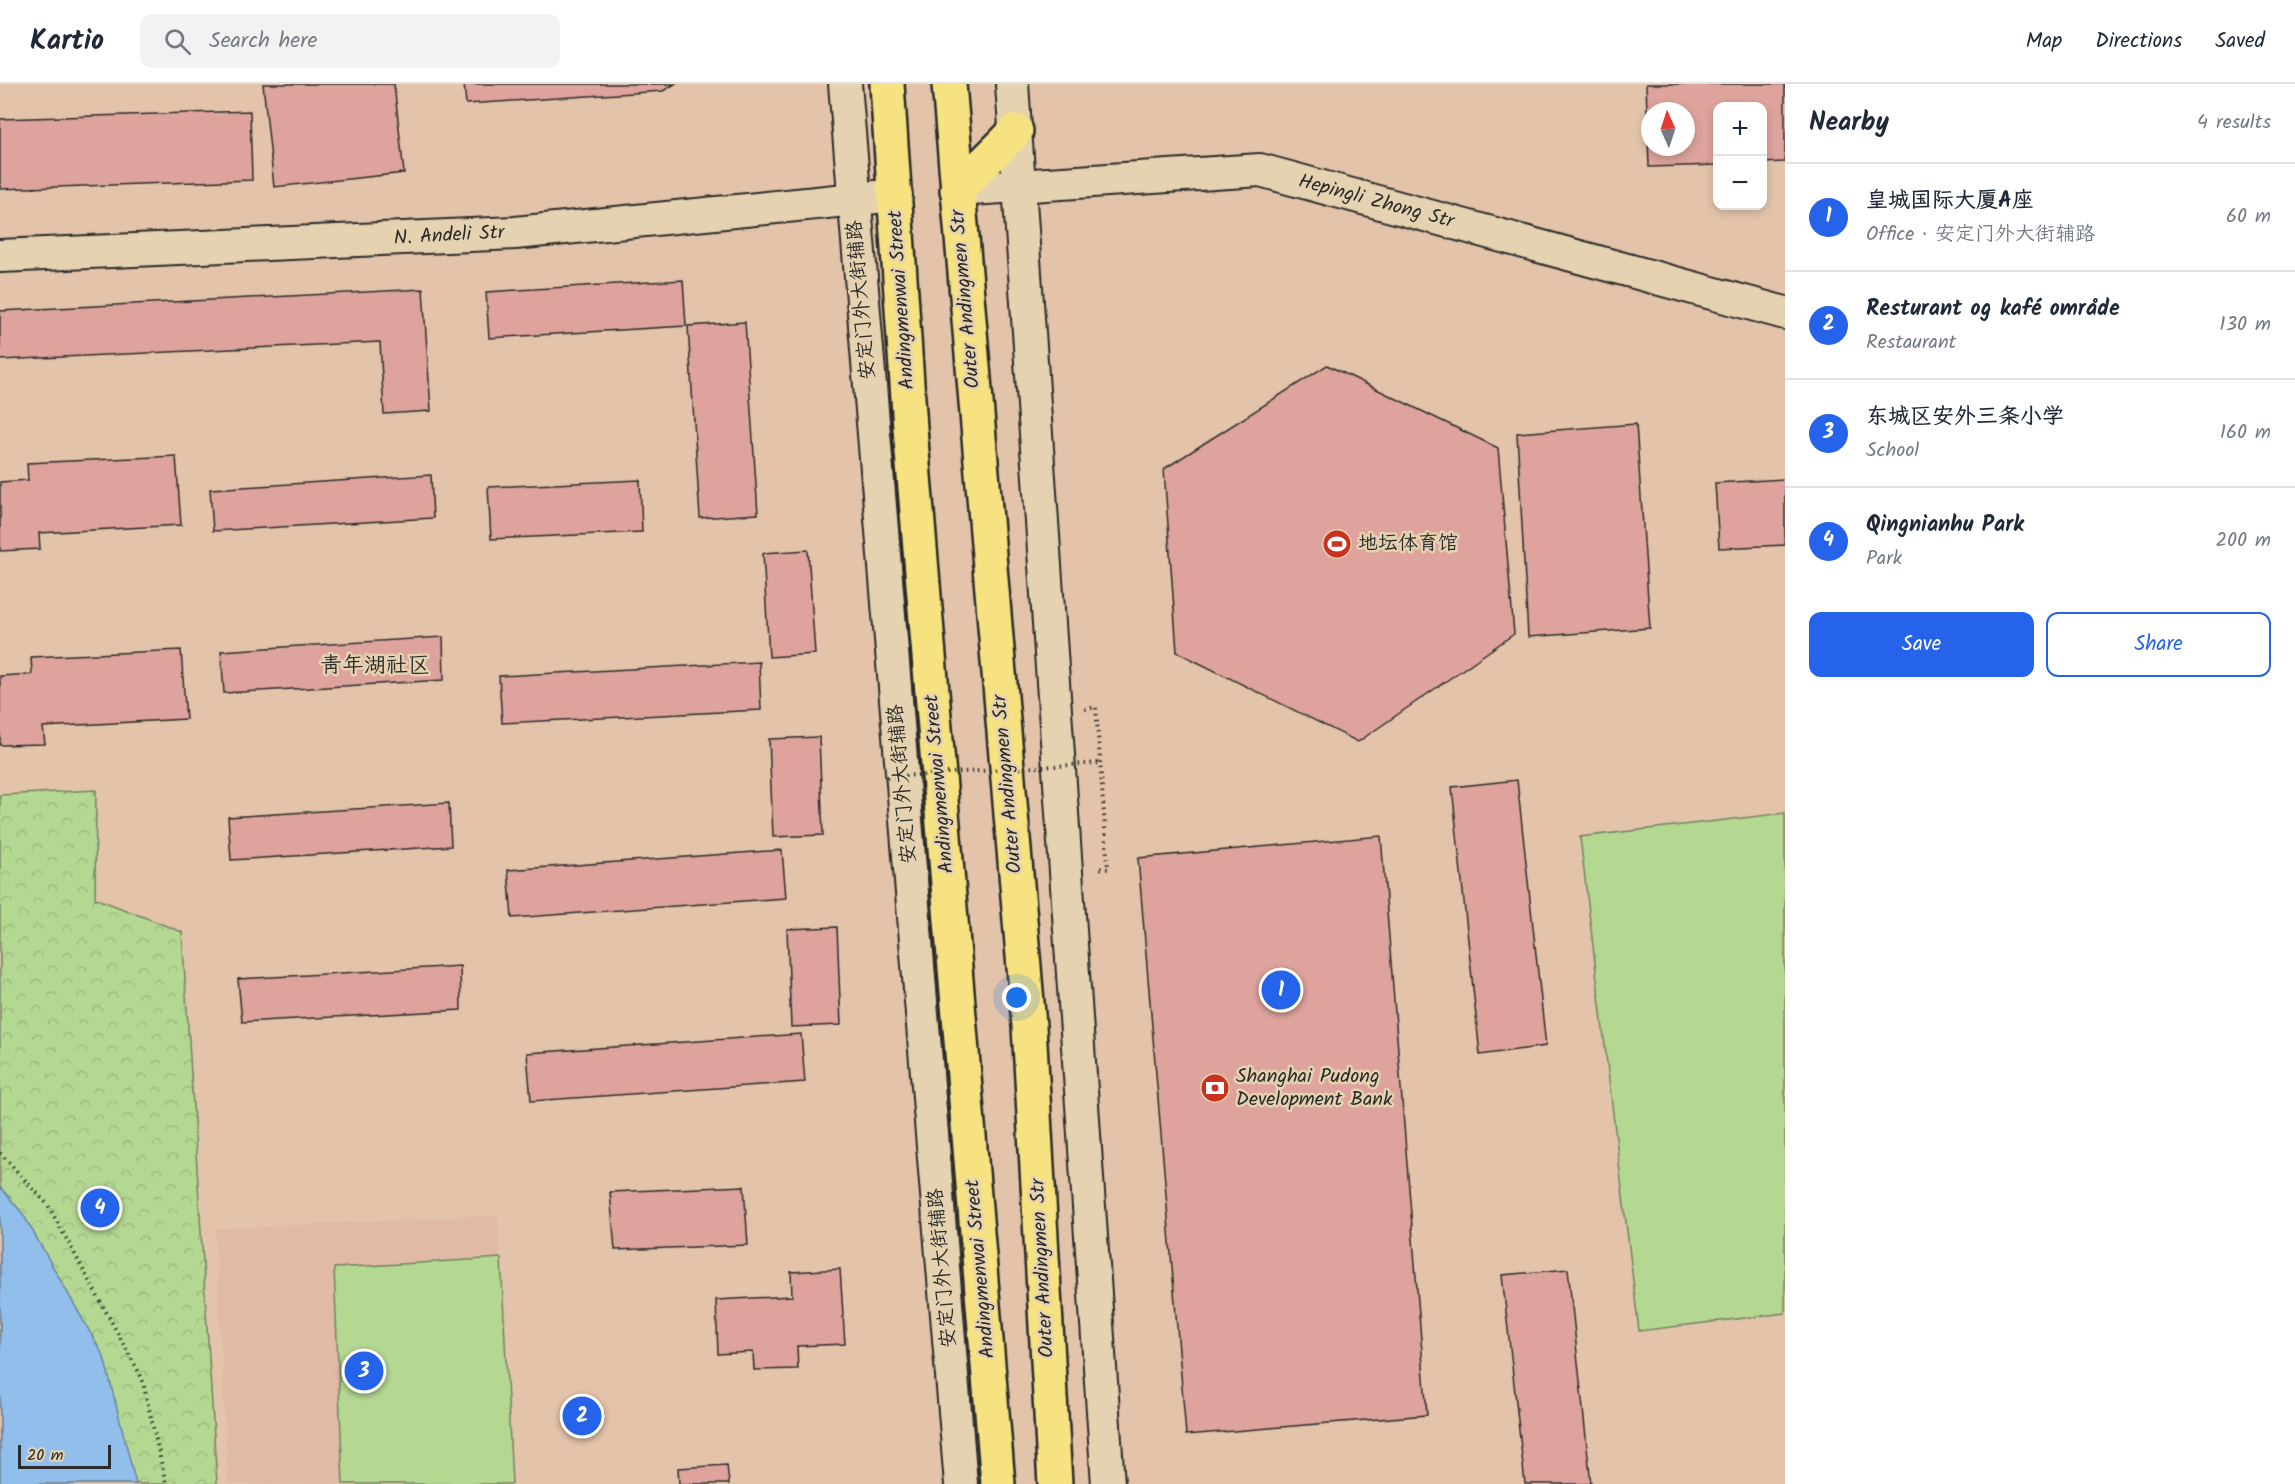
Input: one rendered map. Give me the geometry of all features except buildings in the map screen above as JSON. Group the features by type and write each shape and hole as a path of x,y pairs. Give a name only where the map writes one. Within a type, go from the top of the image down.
{"main road":[{"name":"Andingmenwai Street","path":"888,84 911,439 999,1484"},
{"name":"Outer Andingmen Str","path":"949,84 1028,1014 1055,1484"},
{"path":"957,190 1016,131"}],"street":[{"name":"安定门外大街辅路","path":"845,84 961,1484"},
{"path":"1012,84 1108,1484"},
{"name":"Hepingli Zhong Str","path":"957,190 1260,170 1785,313"},
{"name":"N. Andeli Str","path":"0,256 515,233 896,195"}],"path":[{"path":"1085,709 1096,707 1108,869 1095,868"},
{"path":"887,777 1101,763"},
{"path":"0,1153 48,1205 142,1378 166,1484"}],"shaded area":[{"path":"498,1215 512,1484 228,1484 215,1229"}],"green space":[{"path":"96,790 95,898 182,932 217,1484 0,1484 0,795"},
{"path":"1785,813 1785,1313 1639,1331 1580,837"},
{"path":"501,1258 512,1484 343,1484 334,1268"}],"water":[{"path":"0,1187 23,1214 104,1357 136,1484 0,1484"}],"place":[{"name":"地坛体育馆","path":"1337,544"},
{"name":"皇城国际大厦A座","path":"1281,990"},
{"name":"Shanghai Pudong Development Bank","path":"1215,1088"},
{"name":"Qingnianhu Park","path":"100,1208"},
{"name":"东城区安外三条小学","path":"364,1371"},
{"name":"Resturant og kafé område","path":"582,1416"}],"district":[{"name":"青年湖社区","path":"375,666"}]}
